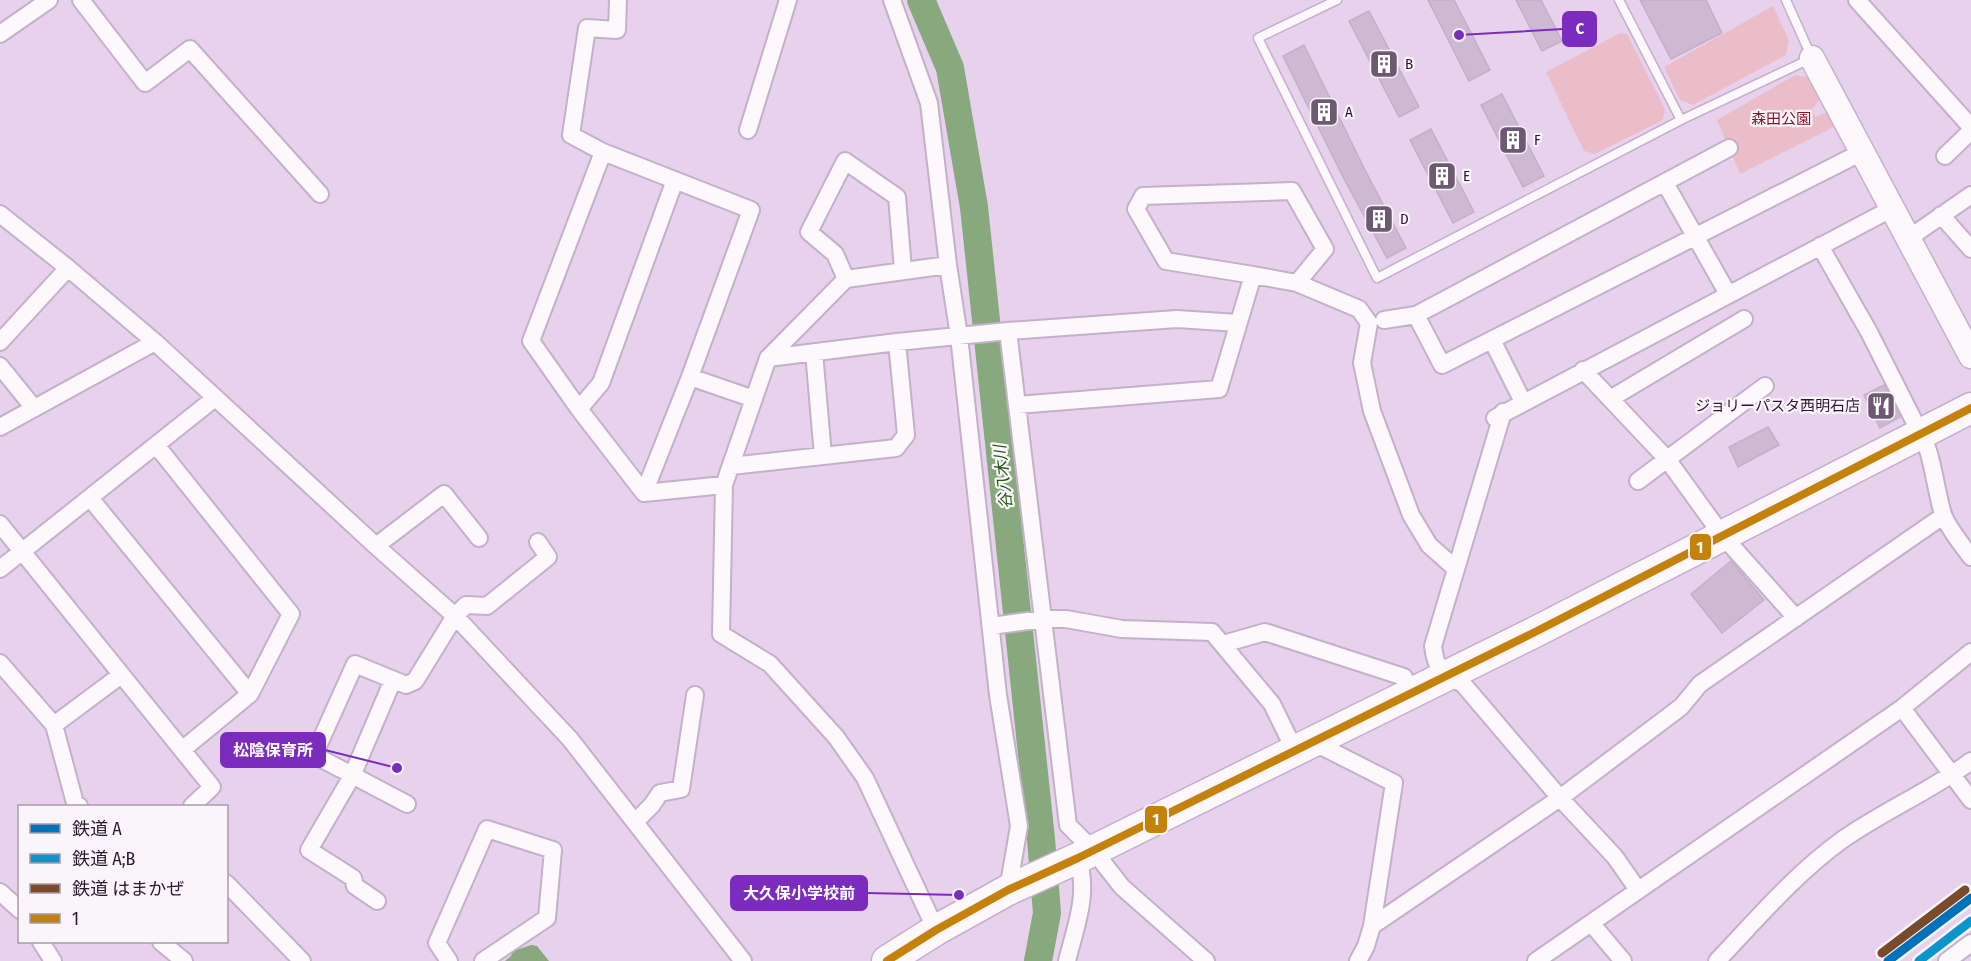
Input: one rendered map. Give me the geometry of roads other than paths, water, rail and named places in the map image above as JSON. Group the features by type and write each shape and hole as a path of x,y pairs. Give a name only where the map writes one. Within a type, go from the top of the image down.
{"highway":[{"path":"897,959 936,930 1008,890 1304,747 1534,632 1971,408"}],"street":[{"path":"0,34 49,0"},
{"path":"81,0 145,83 190,49 320,194"},
{"path":"618,0 617,30 587,28 571,135 603,152 751,210 690,377 644,493"},
{"path":"748,130 788,0"},
{"path":"892,0 929,103 948,265 959,336 998,695 1019,826 1008,890"},
{"path":"1857,0 1971,129 1945,156"},
{"path":"1812,58 1971,356"},
{"path":"1384,320 1416,315 1729,148"},
{"path":"603,152 531,341 579,409 644,493"},
{"path":"1416,315 1442,365 1862,152"},
{"path":"846,279 835,254 809,231 845,161 897,197 903,270"},
{"path":"579,409 601,383 675,180"},
{"path":"1665,183 1728,294"},
{"path":"1297,283 1325,249 1292,192 1143,196 1136,209 1166,261 1297,283 1359,309 1369,323 1362,363 1372,411 1411,515 1429,545 1456,569"},
{"path":"1910,238 1971,195"},
{"path":"1489,422 1503,412 1893,208"},
{"path":"0,214 155,342 455,616 570,739 743,961"},
{"path":"1941,215 1971,249"},
{"path":"1820,246 1922,433 1935,473 1943,516 1971,557"},
{"path":"936,930 865,778 842,745 770,664 721,634 724,484 768,358 846,279 948,265"},
{"path":"0,342 68,268"},
{"path":"1017,405 1219,389 1253,275"},
{"path":"768,358 1008,331 1177,319 1238,323"},
{"path":"1610,399 1744,319"},
{"path":"1008,331 1068,825 1085,854 1206,961"},
{"path":"1492,340 1523,402"},
{"path":"0,427 155,342"},
{"path":"730,466 896,448 906,435 897,342"},
{"path":"814,352 823,456"},
{"path":"0,366 34,408"},
{"path":"1583,370 1667,459 1722,535 1796,618"},
{"path":"690,377 754,399"},
{"path":"1638,481 1765,386"},
{"path":"0,569 215,398"},
{"path":"1503,412 1433,646 1435,663 1445,676 1463,684 1560,798 1615,857 1638,890"},
{"path":"156,445 291,614 250,694 182,750"},
{"path":"644,493 724,484"},
{"path":"376,546 444,494 478,538"},
{"path":"90,498 250,694"},
{"path":"1372,926 1560,798 1681,707 1701,684 1943,516"},
{"path":"0,524 212,787 194,805"},
{"path":"407,804 314,755 355,664 406,685 415,681 455,616 466,605 487,606 548,557 538,542"},
{"path":"991,626 1043,619 1066,619 1122,629 1212,632 1272,704 1304,747 1394,783 1372,926 1366,946 1358,961"},
{"path":"1223,644 1265,632 1404,677 1410,693"},
{"path":"1536,961 1902,708 1971,652"},
{"path":"0,663 54,725 76,805"},
{"path":"54,725 121,675"},
{"path":"377,901 355,886 352,878 309,850 352,776 393,680"},
{"path":"634,822 652,806 660,793 681,789 695,695"},
{"path":"1902,708 1971,800"},
{"path":"1717,961 1803,870 1844,839 1952,776 1971,760"},
{"path":"449,961 437,943 487,829 554,850 547,918 483,961"},
{"path":"1067,961 1082,904 1085,854"},
{"path":"228,885 302,961"},
{"path":"0,892 18,908"},
{"path":"1591,923 1623,961"},
{"path":"162,943 184,961"},
{"path":"1947,961 1971,943"}],"lane":[{"path":"1337,0 1258,38 1377,278 1681,120 1812,58 1786,0"},
{"path":"1619,0 1681,120"}],"waterway":[{"name":"谷八木川","path":"921,0 950,68 974,207 1041,839 1047,913 1038,961"}],"rail line":[{"name":"はまかぜ","path":"1882,953 1965,890"},
{"name":"A","path":"1888,961 1971,898"},
{"name":"A;B","path":"1919,961 1971,921"}],"place":[{"name":"C","path":"1459,35"},
{"name":"B","path":"1384,64"},
{"name":"A","path":"1324,112"},
{"name":"F","path":"1513,140"},
{"name":"E","path":"1442,176"},
{"name":"D","path":"1379,219"},
{"name":"ジョリーパスタ西明石店","path":"1881,406"},
{"name":"松陰保育所","path":"397,768"},
{"name":"大久保小学校前","path":"959,895"}],"park label":[{"name":"森田公園","path":"1781,119"}]}
